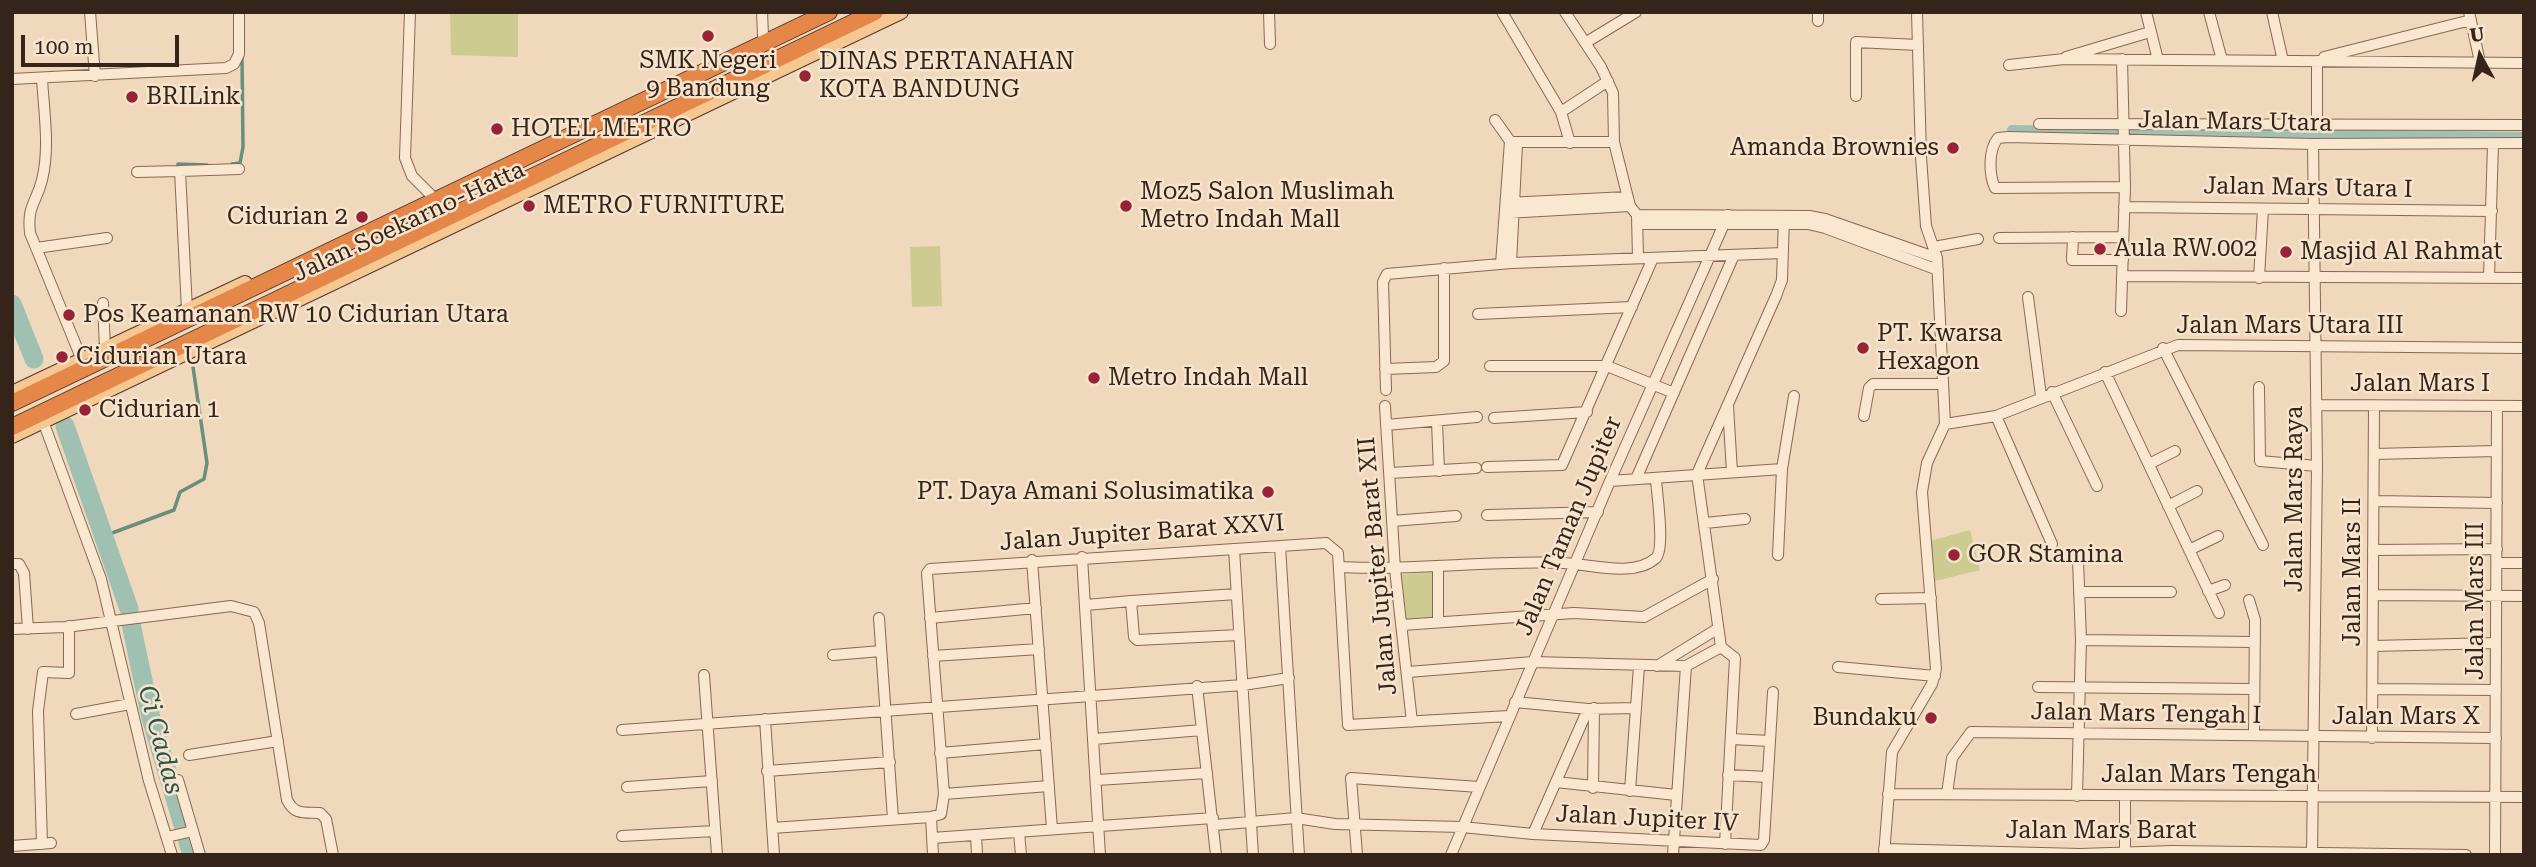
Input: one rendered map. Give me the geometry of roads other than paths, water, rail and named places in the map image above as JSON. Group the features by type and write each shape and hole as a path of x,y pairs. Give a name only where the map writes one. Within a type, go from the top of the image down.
{"highway":[{"name":"Jalan Soekarno-Hatta","path":"12,403 31,389 608,114 829,12"},
{"name":"Jalan Soekarno-Hatta","path":"12,427 44,418 446,218 875,12"},
{"path":"712,90 746,85"},
{"path":"426,239 446,218"}],"main road":[{"name":"Jalan Soekarno-Hatta","path":"61,375 82,360 608,114 812,12"},
{"name":"Jalan Soekarno-Hatta","path":"70,404 426,239 901,12"},
{"name":"Jalan Soekarno-Hatta","path":"12,393 31,389"},
{"name":"Jalan Soekarno-Hatta","path":"12,436 44,418"}],"street":[{"path":"90,12 96,76"},
{"path":"12,79 226,68 234,64 239,54 239,12"},
{"path":"410,12 405,159 412,176 431,195"},
{"path":"762,12 763,36"},
{"path":"1269,12 1270,44"},
{"path":"1502,12 1560,112 1570,143"},
{"path":"1565,12 1608,81 1615,107 1615,142 1633,211 1638,258"},
{"path":"1585,43 1636,12"},
{"path":"1886,851 1892,752 1936,676 1922,485 1927,463 1945,424 1941,384 1938,270 1936,253 1925,217 1917,12"},
{"path":"2146,12 2158,60"},
{"path":"2209,12 2221,60"},
{"path":"2272,12 2283,61"},
{"path":"2312,61 2470,16 2480,62"},
{"path":"2064,59 2077,52 2150,32"},
{"path":"1856,96 1856,42 1918,45"},
{"path":"2009,65 2064,59 2524,63"},
{"path":"2121,311 2125,187 2122,59"},
{"path":"2312,61 2317,126"},
{"path":"42,79 46,140 42,181 28,213 30,233 82,360"},
{"path":"1560,112 1608,81"},
{"path":"1495,120 1513,143 1506,264"},
{"name":"Jalan Mars Utara","path":"2039,124 2125,133 2313,144 2524,143"},
{"name":"Jalan Mars Utara","path":"2125,187 1993,187 1992,146 2002,137 2317,126 2524,125"},
{"path":"1513,143 1615,142"},
{"name":"Jalan Mars Raya","path":"2312,854 2316,738 2316,345 2311,209 2313,144"},
{"path":"2489,277 2493,144"},
{"path":"137,172 239,169"},
{"path":"180,171 187,310"},
{"name":"Jalan Mars Utara I","path":"2124,207 2492,211"},
{"path":"1510,208 1633,211 1726,219 1809,220 1871,240 1938,270"},
{"path":"2259,278 2263,209"},
{"name":"Jalan Taman Jupiter","path":"1451,855 1508,716 1726,219"},
{"path":"1725,844 1735,658 1721,647 1717,628 1713,579 1697,474 1782,280 1784,220"},
{"path":"2073,237 2072,260 2123,260"},
{"path":"1999,238 2123,237"},
{"path":"36,248 107,238"},
{"path":"1871,240 1936,253 1978,239"},
{"path":"1386,390 1384,276 1412,270 1506,264 1783,253"},
{"path":"1636,479 1734,255"},
{"path":"1390,473 1482,467 1560,466 1587,412 1653,258"},
{"path":"1385,369 1436,367 1444,361 1444,268"},
{"path":"2122,276 2524,278"},
{"path":"2028,297 2046,394 2096,486"},
{"path":"103,303 105,349"},
{"path":"1478,314 1632,307"},
{"name":"Jalan Mars Utara III","path":"1945,424 1996,416 2163,348 2178,345 2524,348"},
{"path":"2163,348 2263,545"},
{"path":"1490,366 1607,366 1674,393"},
{"path":"2105,372 2219,613"},
{"path":"1864,416 1869,388 1873,384 1941,384"},
{"path":"2259,387 2260,461 2316,466"},
{"path":"1778,555 1782,469 1794,396"},
{"path":"1727,403 1732,472"},
{"name":"Jalan Mars I","path":"2316,405 2524,405"},
{"name":"Jalan Jupiter Barat XII","path":"1385,406 1395,569 1412,722"},
{"name":"Jalan Mars II","path":"2372,738 2374,406"},
{"name":"Jalan Mars III","path":"2495,855 2497,406"},
{"path":"1494,418 1587,412"},
{"path":"1996,416 2052,544"},
{"path":"1386,425 1474,417"},
{"path":"44,418 116,620 130,704 149,781 170,836 172,855"},
{"path":"1437,422 1439,471"},
{"path":"2149,464 2175,451"},
{"path":"2374,454 2496,451"},
{"path":"1610,481 1656,480 1697,474 1782,469"},
{"path":"1508,716 1348,725 1339,568 1575,565 1638,568 1658,555 1656,480"},
{"path":"2168,506 2197,491"},
{"path":"2375,501 2497,503"},
{"path":"1487,515 1598,512"},
{"path":"1392,520 1456,516"},
{"path":"1705,523 1745,519"},
{"path":"2189,550 2218,536"},
{"name":"Jalan Jupiter Barat XXVI","path":"930,618 927,573 930,569 1032,560 1326,543 1333,545 1338,553 1339,568"},
{"path":"1280,546 1299,855"},
{"path":"1234,549 1253,855"},
{"path":"2374,550 2497,549"},
{"path":"1082,557 1100,855"},
{"path":"2077,796 2081,640 2078,559"},
{"path":"1032,560 1052,829"},
{"path":"2497,563 2524,563"},
{"path":"12,564 19,564 24,573 28,629"},
{"path":"1438,568 1438,621"},
{"path":"1402,625 1553,614 1644,617 1713,579"},
{"path":"2208,591 2225,585"},
{"path":"2079,592 2171,592"},
{"path":"1086,605 1237,594"},
{"path":"2373,596 2524,596"},
{"path":"1881,598 1931,598"},
{"path":"2249,600 2255,621 2254,735"},
{"path":"1131,601 1134,637 1138,640 1239,635"},
{"path":"12,629 69,626 231,606 254,612 259,623 278,741 282,784 291,809 298,813 320,813 326,819 333,855"},
{"path":"772,828 942,814 944,794 930,618 1036,608"},
{"path":"879,618 893,819"},
{"path":"12,846 46,844 39,700 43,672 69,673 69,626"},
{"path":"1656,666 1717,628"},
{"path":"2081,640 2255,642"},
{"path":"2373,646 2496,643"},
{"path":"1408,672 1533,662 1686,666 1721,647"},
{"path":"933,656 1039,649"},
{"path":"833,655 881,651"},
{"path":"1630,791 1639,666"},
{"path":"1675,855 1676,794 1686,666"},
{"path":"1838,667 1936,676"},
{"path":"704,675 717,855"},
{"path":"622,730 1197,686 1243,685 1289,678"},
{"path":"1197,686 1216,855"},
{"path":"2038,687 2254,689"},
{"path":"2373,689 2496,690"},
{"name":"Jalan Jupiter IV","path":"932,838 1099,826 1297,821 1462,827 1533,834 1725,844 1763,843 1773,692"},
{"path":"1515,702 1591,708 1636,708"},
{"path":"76,714 130,704"},
{"path":"1533,834 1591,708"},
{"path":"1591,708 1593,788"},
{"path":"765,719 774,855"},
{"path":"1094,738 1202,730"},
{"name":"Jalan Mars Tengah I","path":"1947,794 1952,758 1967,735 1975,732 2078,736 2254,735 2316,738"},
{"name":"Jalan Mars X","path":"2316,738 2496,738"},
{"path":"1731,739 1770,741"},
{"path":"189,755 278,741"},
{"path":"940,753 1046,744"},
{"path":"767,771 890,762"},
{"path":"1097,780 1207,773"},
{"path":"1728,775 1768,777"},
{"path":"1357,855 1349,780 1353,777 1479,788"},
{"path":"178,780 200,855"},
{"path":"627,787 712,781"},
{"path":"1556,782 1593,788 1676,794"},
{"path":"944,794 1049,786"},
{"name":"Jalan Mars Tengah","path":"1891,794 2524,797"},
{"path":"2125,796 2125,854"},
{"path":"931,817 933,855"},
{"path":"170,836 192,831"},
{"path":"622,836 715,831"},
{"path":"1019,832 1021,855"},
{"path":"976,835 977,855"},
{"name":"Jalan Mars Barat","path":"1886,851 1948,854 2466,855"}],"waterway":[{"path":"232,164 240,163 243,147 242,56"},
{"path":"2012,130 2524,137"},
{"path":"178,169 178,164 207,165"},
{"name":"Ci Cadas","path":"12,304 34,359"},
{"path":"104,536 174,510 180,492 204,479 207,463 193,367"},
{"name":"Ci Cadas","path":"65,426 129,609"},
{"name":"Ci Cadas","path":"131,624 151,718 192,855"}],"place":[{"name":"SMK Negeri 9 Bandung","path":"708,36"},
{"name":"DINAS PERTANAHAN KOTA BANDUNG","path":"805,76"},
{"name":"BRILink","path":"132,97"},
{"name":"HOTEL METRO","path":"497,129"},
{"name":"Amanda Brownies","path":"1953,148"},
{"name":"METRO FURNITURE","path":"529,206"},
{"name":"Moz5 Salon Muslimah Metro Indah Mall","path":"1126,206"},
{"name":"Cidurian 2","path":"362,217"},
{"name":"Aula RW.002","path":"2100,249"},
{"name":"Masjid Al Rahmat","path":"2286,252"},
{"name":"Pos Keamanan RW 10 Cidurian Utara","path":"69,315"},
{"name":"PT. Kwarsa Hexagon","path":"1863,348"},
{"name":"Cidurian Utara","path":"62,357"},
{"name":"Metro Indah Mall","path":"1094,378"},
{"name":"Cidurian 1","path":"85,410"},
{"name":"PT. Daya Amani Solusimatika","path":"1268,492"},
{"name":"GOR Stamina","path":"1954,555"},
{"name":"Bundaku","path":"1931,718"}]}
